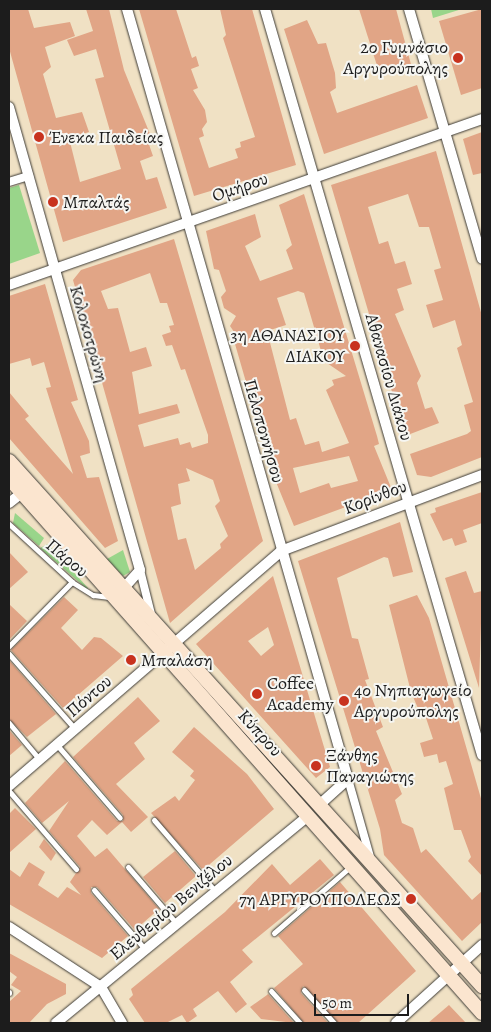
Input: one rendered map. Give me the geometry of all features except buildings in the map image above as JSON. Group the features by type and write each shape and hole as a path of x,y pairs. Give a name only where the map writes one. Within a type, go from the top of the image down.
{"main road":[{"name":"Κύπρου","path":"9,461 308,816 482,1013"},
{"name":"Κύπρου","path":"9,478 119,593 152,621 168,648 320,804 482,986"}],"street":[{"name":"Πελοποννήσου","path":"126,9 371,862"},
{"name":"Αθανασίου Διάκου","path":"265,9 316,177 482,754"},
{"path":"409,9 482,259"},
{"name":"Κολοκοτρώνη","path":"9,107 140,570 152,621"},
{"name":"Ομήρου","path":"9,285 482,119"},
{"path":"9,182 29,176"},
{"name":"Κορίνθου","path":"281,551 482,475"},
{"path":"9,503 22,493"},
{"name":"Πόντου","path":"9,786 281,551"},
{"path":"119,593 140,570"},
{"path":"320,804 348,779"},
{"name":"Ελευθερίου Βενιζέλου","path":"56,1023 308,816"},
{"path":"9,927 101,987 122,1023"},
{"path":"396,1023 482,945"}],"lane":[{"name":"Πάρου","path":"9,524 72,582 94,595 119,593"},
{"path":"9,646 72,582"},
{"path":"9,654 76,730"},
{"path":"9,723 40,760"},
{"path":"57,745 120,818"},
{"path":"9,791 76,869"},
{"path":"154,820 215,891"},
{"path":"274,933 352,865"},
{"path":"128,867 176,923"},
{"path":"94,890 145,949"},
{"path":"304,990 334,1023"},
{"path":"271,991 300,1023"}],"green space":[{"path":"431,9 462,9 433,18"},
{"path":"19,185 40,253 9,264 9,188"},
{"path":"15,513 44,538 39,546 13,523"},
{"path":"48,544 88,588 87,589 40,548"},
{"path":"123,550 130,572 123,576 107,559"}],"place":[{"name":"2ο Γυμνάσιο Αργυρούπολης","path":"458,58"},
{"name":"Ένεκα Παιδείας","path":"39,137"},
{"name":"Μπαλτάς","path":"53,202"},
{"name":"3η ΑΘΑΝΑΣΙΟΥ ΔΙΑΚΟΥ","path":"355,346"},
{"name":"Μπαλάση","path":"131,660"},
{"name":"Coffee Academy","path":"257,694"},
{"name":"4ο Νηπιαγωγείο Αργυρούπολης","path":"344,701"},
{"name":"Ξάνθης Παναγιώτης","path":"316,766"},
{"name":"7η ΑΡΓΥΡΟΥΠΟΛΕΩΣ","path":"411,899"}]}
